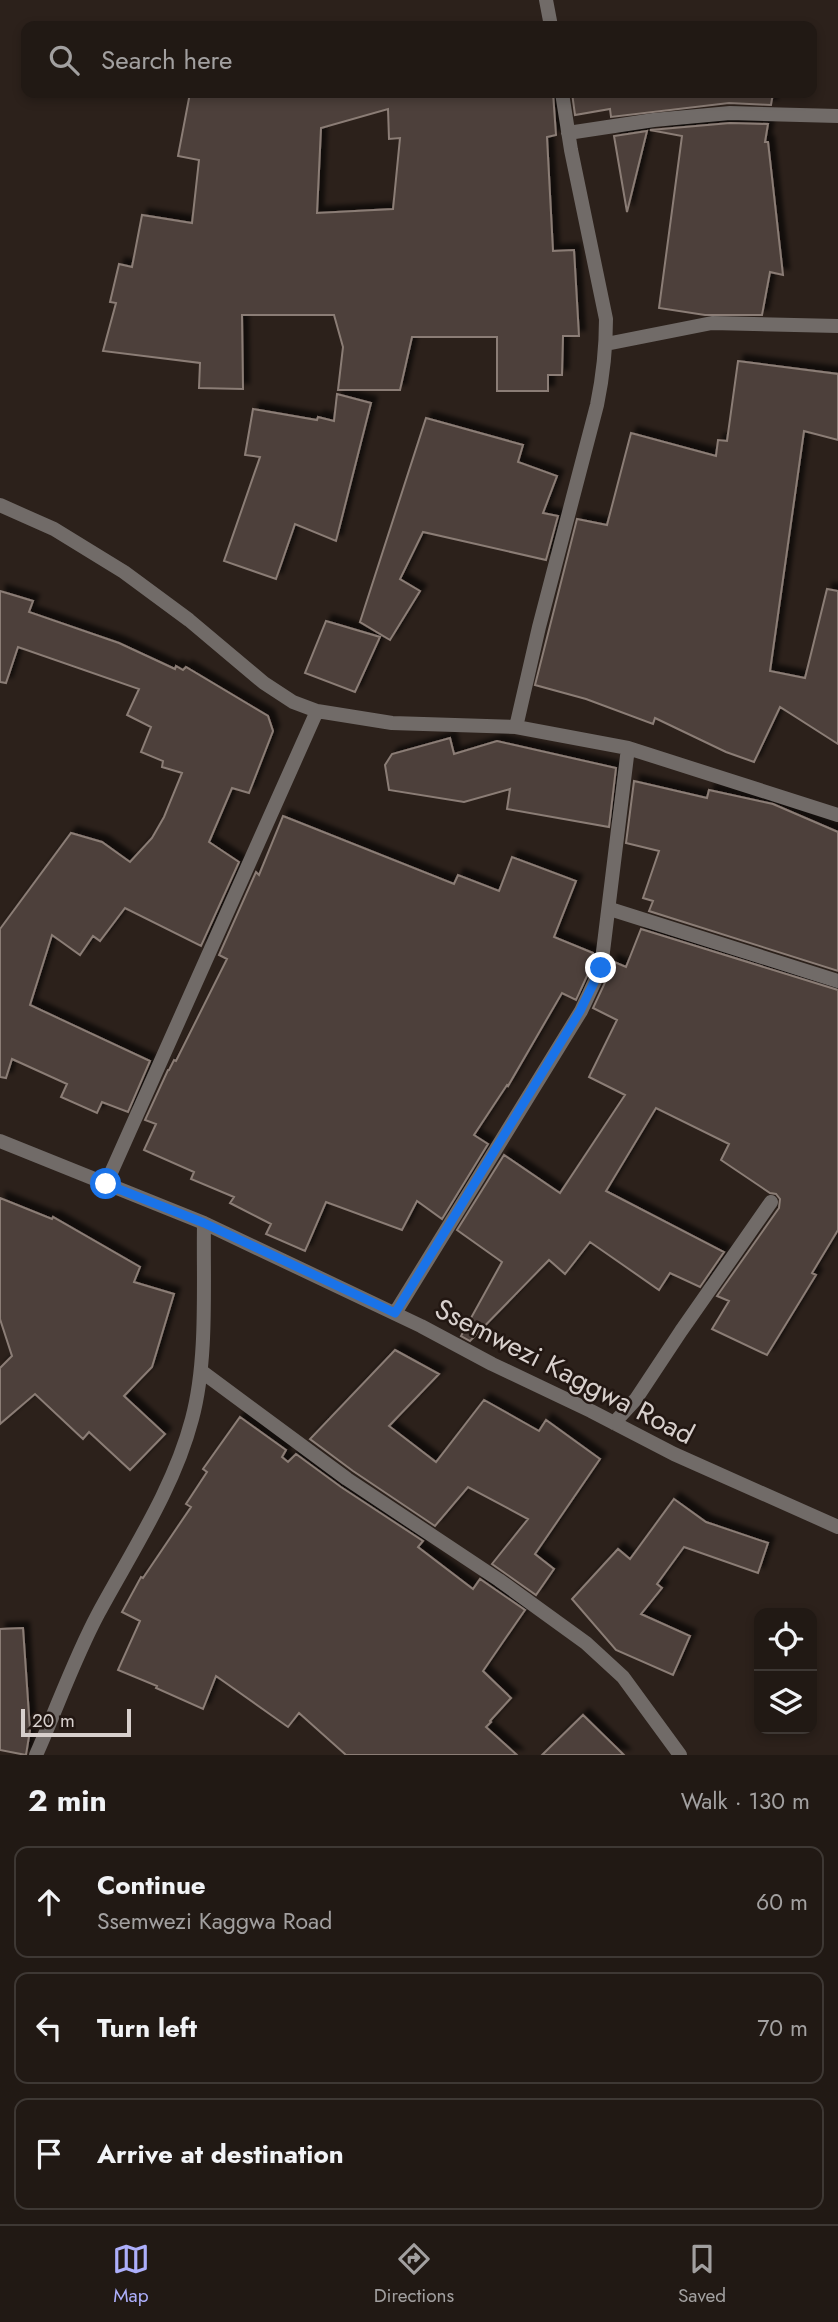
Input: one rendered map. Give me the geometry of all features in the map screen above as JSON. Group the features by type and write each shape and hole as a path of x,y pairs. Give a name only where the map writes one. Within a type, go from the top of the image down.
{"street":[{"path":"546,0 550,21"},
{"path":"516,727 539,626 597,405 606,344 606,319 563,98"},
{"path":"568,133 654,120 730,113 838,116"},
{"path":"606,344 712,323 838,326"},
{"path":"0,505 54,529 124,572 189,620 264,683 293,702 317,711 392,723 516,727 628,748 838,814"},
{"path":"106,1184 317,711"},
{"path":"395,1313 580,1011 601,968 628,748"},
{"path":"610,909 838,981"},
{"name":"Ssemwezi Kaggwa Road","path":"0,1141 204,1223 395,1313 674,1454 838,1527"},
{"path":"614,1423 636,1399 771,1202"},
{"path":"36,1755 97,1616 182,1454 193,1416 201,1371 204,1223"},
{"path":"201,1371 347,1479 499,1580 586,1643 623,1677 680,1755"}],"building":[{"path":"189,98 553,98 556,135 547,137 553,251 574,250 579,336 563,336 562,375 548,375 548,391 497,391 497,337 412,337 400,390 338,390 343,347 334,315 242,315 243,389 199,388 200,363 103,351 116,303 110,302 119,264 132,267 142,215 192,223 199,160 178,156","holes":["388,109 389,139 400,138 393,209 317,213 321,128"]},
{"path":"573,98 772,98 771,105 729,103 611,117 610,109 575,115"},
{"path":"730,123 768,124 765,142 768,142 783,275 770,272 762,315 705,315 659,308 682,136 650,130"},
{"path":"647,131 627,212 614,136"},
{"path":"738,361 838,374 838,440 804,431 770,671 805,678 827,589 838,591 838,744 780,707 754,762 726,752 655,718 653,724 586,699 535,685 577,519 607,525 631,433 716,456 718,440 727,441"},
{"path":"337,394 371,403 336,541 295,524 276,579 224,561 260,457 245,455 253,409 334,421"},
{"path":"426,418 523,445 518,462 557,476 543,513 558,516 546,560 423,532 400,579 420,591 390,640 360,622"},
{"path":"0,591 33,601 29,612 119,643 175,669 176,666 183,670 186,667 268,716 273,731 249,793 232,788 209,842 239,862 201,946 125,908 100,941 93,936 80,955 52,935 30,1005 150,1061 128,1112 102,1102 97,1113 61,1097 67,1084 12,1059 6,1078 0,1077 0,929 71,833 102,842 130,862 152,838 182,773 162,767 163,761 141,752 151,727 127,715 139,689 18,647 6,683 0,682"},
{"path":"326,621 380,637 355,692 305,673"},
{"path":"450,738 454,754 497,741 616,768 609,827 507,809 510,789 464,802 389,790 385,765 392,754"},
{"path":"634,781 707,798 709,790 773,804 838,832 838,971 649,911 653,901 643,898 659,851 626,843"},
{"path":"283,816 454,884 458,875 499,891 512,857 576,881 554,937 593,953 592,965 576,1000 562,993 508,1086 474,1135 488,1144 442,1219 417,1201 402,1230 326,1202 305,1251 266,1234 271,1224 230,1203 234,1197 191,1179 194,1172 144,1150 156,1124 145,1120 168,1070 174,1060 176,1061 227,959 219,955 256,872 259,875"},
{"path":"641,929 838,990 838,1230 812,1273 816,1275 767,1355 712,1329 729,1301 717,1296 779,1208 780,1199 721,1160 729,1144 656,1108 606,1191 724,1252 700,1287 670,1273 659,1290 590,1242 565,1274 549,1260 470,1341 461,1336 502,1262 457,1230 504,1155 560,1193 625,1095 589,1077 617,1020 593,1008 610,972 612,961 626,967"},
{"path":"0,1198 52,1219 53,1217 140,1267 134,1282 174,1294 152,1367 124,1396 165,1434 130,1470 89,1432 83,1439 35,1394 0,1424 0,1368 12,1356 0,1319"},
{"path":"395,1350 439,1374 389,1426 436,1462 484,1400 539,1431 546,1420 600,1459 535,1554 554,1569 536,1595 492,1564 528,1519 468,1487 435,1526 310,1439"},
{"path":"240,1417 286,1450 282,1457 288,1462 296,1454 423,1541 418,1547 473,1589 480,1579 525,1610 483,1671 511,1698 486,1727 517,1755 346,1755 299,1713 288,1727 216,1676 203,1709 118,1670 140,1621 122,1612 141,1577 143,1578 191,1507 186,1504 207,1472 203,1469"},
{"path":"674,1499 706,1522 768,1543 758,1573 684,1547 657,1584 662,1588 641,1614 690,1636 673,1675 616,1650 572,1599 618,1549 630,1559"},
{"path":"23,1628 30,1730 26,1755 0,1750 0,1629"},
{"path":"583,1715 624,1755 542,1755"}],"route":[{"path":"106,1184 204,1223 395,1313 580,1011 601,968"}]}
